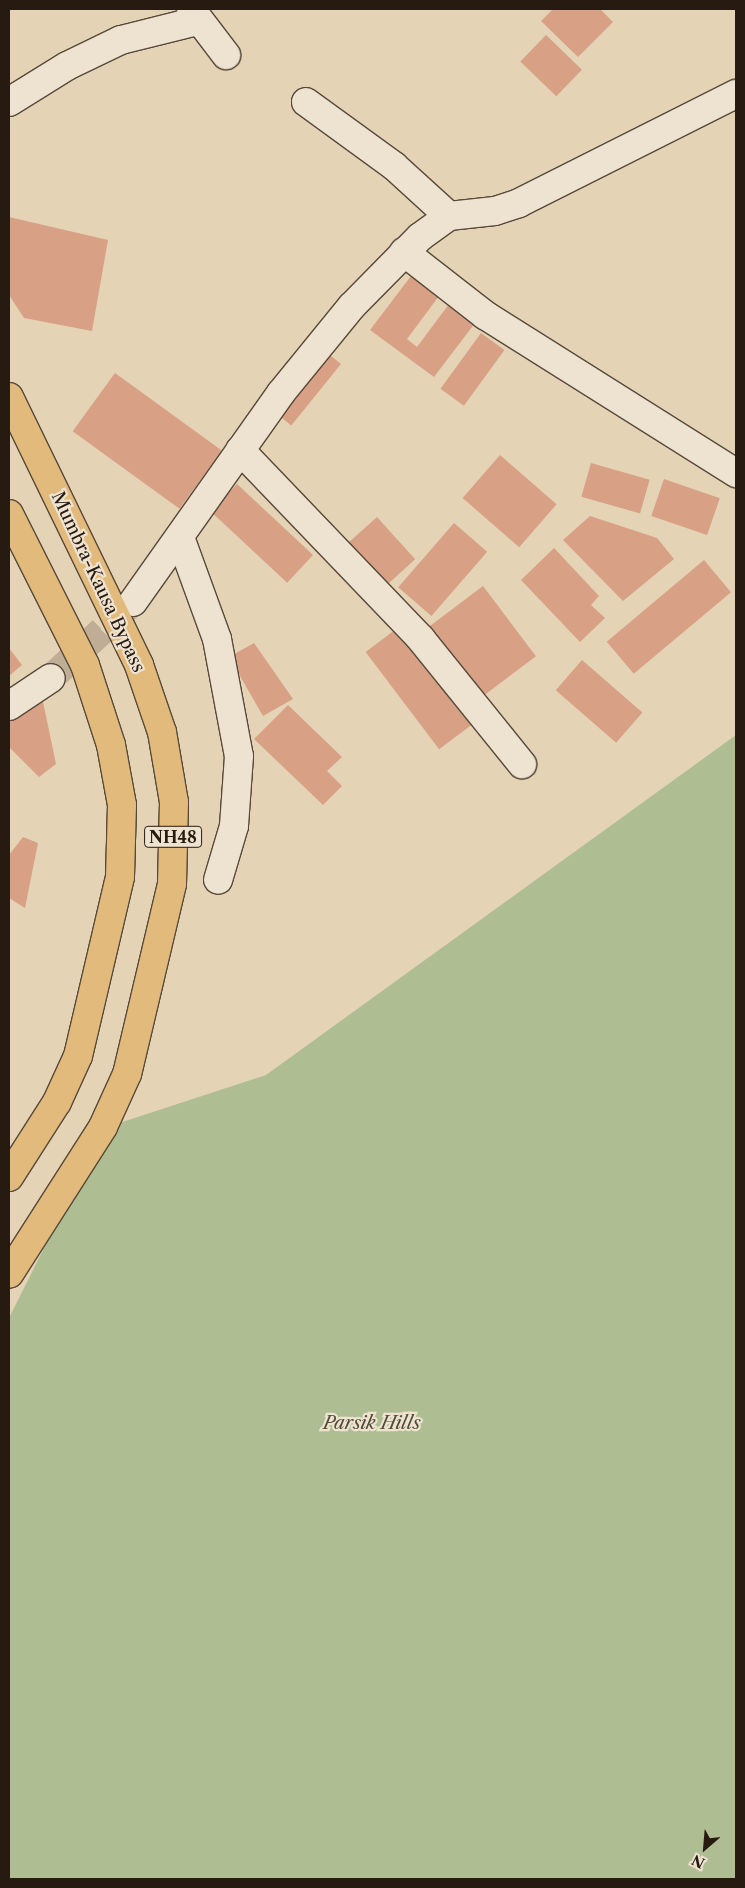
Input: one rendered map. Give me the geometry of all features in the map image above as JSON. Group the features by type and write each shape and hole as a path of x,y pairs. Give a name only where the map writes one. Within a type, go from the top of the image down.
{"highway":[{"name":"Mumbra-Kausa Bypass","path":"9,397 139,665 162,732 174,802 172,884 127,1074 103,1127 9,1274"},
{"name":"NH48","path":"9,514 85,665 111,745 122,805 120,878 78,1056 57,1102 9,1177"}],"street":[{"path":"9,102 67,66 121,40 194,15 226,55"},
{"path":"133,602 181,540 240,450 344,315 404,252 449,216 495,211 519,203 736,94"},
{"path":"306,102 394,166 449,216"},
{"path":"404,252 485,315 736,473"},
{"path":"240,450 421,639 522,764"},
{"path":"181,540 217,639 239,756 234,826 218,880"},
{"path":"9,706 51,678"}],"green space":[{"name":"Parsik Hills","path":"736,735 736,1879 9,1879 9,1318 104,1128 266,1075"}],"building":[{"path":"553,9 600,9 613,22 578,57 541,21"},
{"path":"546,35 582,70 556,96 520,62"},
{"path":"9,217 108,240 92,331 24,318 9,295"},
{"path":"411,276 439,296 407,339 417,347 449,304 475,323 434,377 370,330"},
{"path":"481,333 504,350 464,406 440,389"},
{"path":"320,347 341,364 291,425 270,408"},
{"path":"115,373 222,451 179,509 73,431"},
{"path":"500,455 557,504 519,547 463,498"},
{"path":"591,463 650,480 640,513 581,497"},
{"path":"664,479 720,498 707,535 651,516"},
{"path":"237,484 313,555 287,583 211,512"},
{"path":"590,516 657,538 674,559 623,601 563,540"},
{"path":"377,517 415,559 386,585 348,543"},
{"path":"454,523 487,552 431,616 398,587"},
{"path":"554,548 599,596 591,605 605,618 580,642 521,580"},
{"path":"704,560 731,592 634,674 607,642"},
{"path":"483,586 536,656 479,699 426,629"},
{"path":"404,623 477,720 439,749 366,652"},
{"path":"254,643 293,699 263,716 229,657"},
{"path":"9,648 22,665 9,676"},
{"path":"582,660 642,712 616,743 556,690"},
{"path":"42,697 56,764 39,777 9,747 9,714"},
{"path":"288,705 342,757 327,771 342,786 323,805 254,739"},
{"path":"23,837 38,843 25,908 9,898 9,855"}],"tunnel":[{"path":"51,678 132,603"}]}
